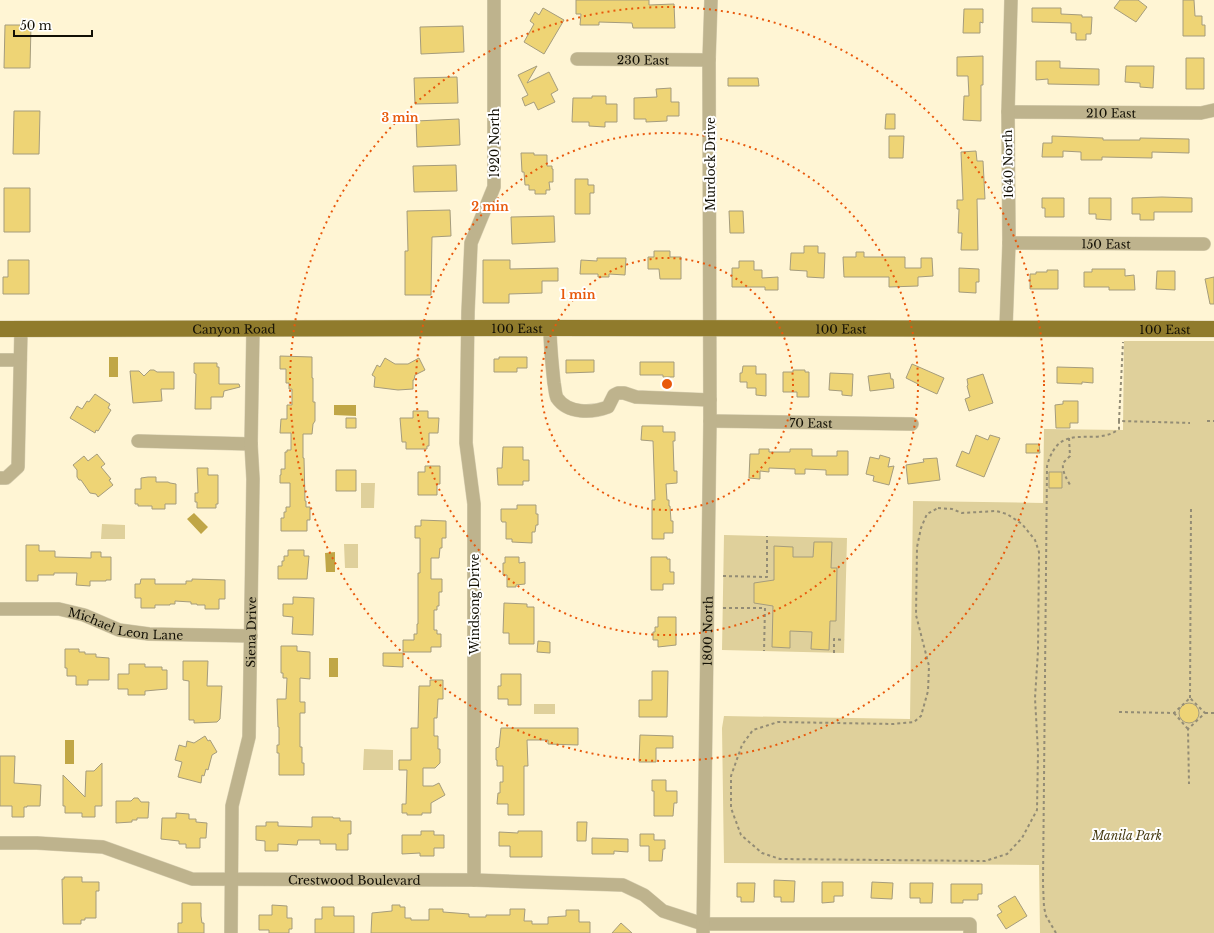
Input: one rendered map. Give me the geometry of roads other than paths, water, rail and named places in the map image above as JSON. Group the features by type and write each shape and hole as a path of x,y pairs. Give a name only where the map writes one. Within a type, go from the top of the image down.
{"main road":[{"name":"100 East","path":"467,328 1214,329"},
{"name":"Canyon Road","path":"0,329 467,328"}],"street":[{"name":"1920 North","path":"467,328 471,243 494,187 494,0"},
{"name":"Murdock Drive","path":"710,328 709,60 711,0"},
{"name":"1640 North","path":"1006,328 1009,243 1008,112 1011,0"},
{"name":"230 East","path":"577,59 709,60"},
{"name":"210 East","path":"1008,112 1201,113 1214,110"},
{"name":"150 East","path":"1009,243 1204,244"},
{"name":"Windsong Drive","path":"467,328 466,443 474,504 474,880"},
{"path":"550,328 550,347 556,396 564,405 570,408 582,411 602,409 608,407 614,395 618,393 624,393 636,397 710,400"},
{"name":"1800 North","path":"703,928 710,328"},
{"path":"0,478 6,478 18,466 21,329"},
{"name":"Siena Drive","path":"231,933 232,806 249,737 253,479 251,444 253,329"},
{"path":"0,360 20,360"},
{"name":"70 East","path":"710,421 912,424"},
{"path":"138,442 251,444"},
{"name":"Michael Leon Lane","path":"0,609 59,609 84,615 119,630 149,634 251,636"},
{"name":"Crestwood Boulevard","path":"0,843 37,843 103,847 192,879 474,880 624,885 644,895 662,911 703,928 970,928"}],"park label":[{"name":"Manila Park","path":"1127,835"}]}
